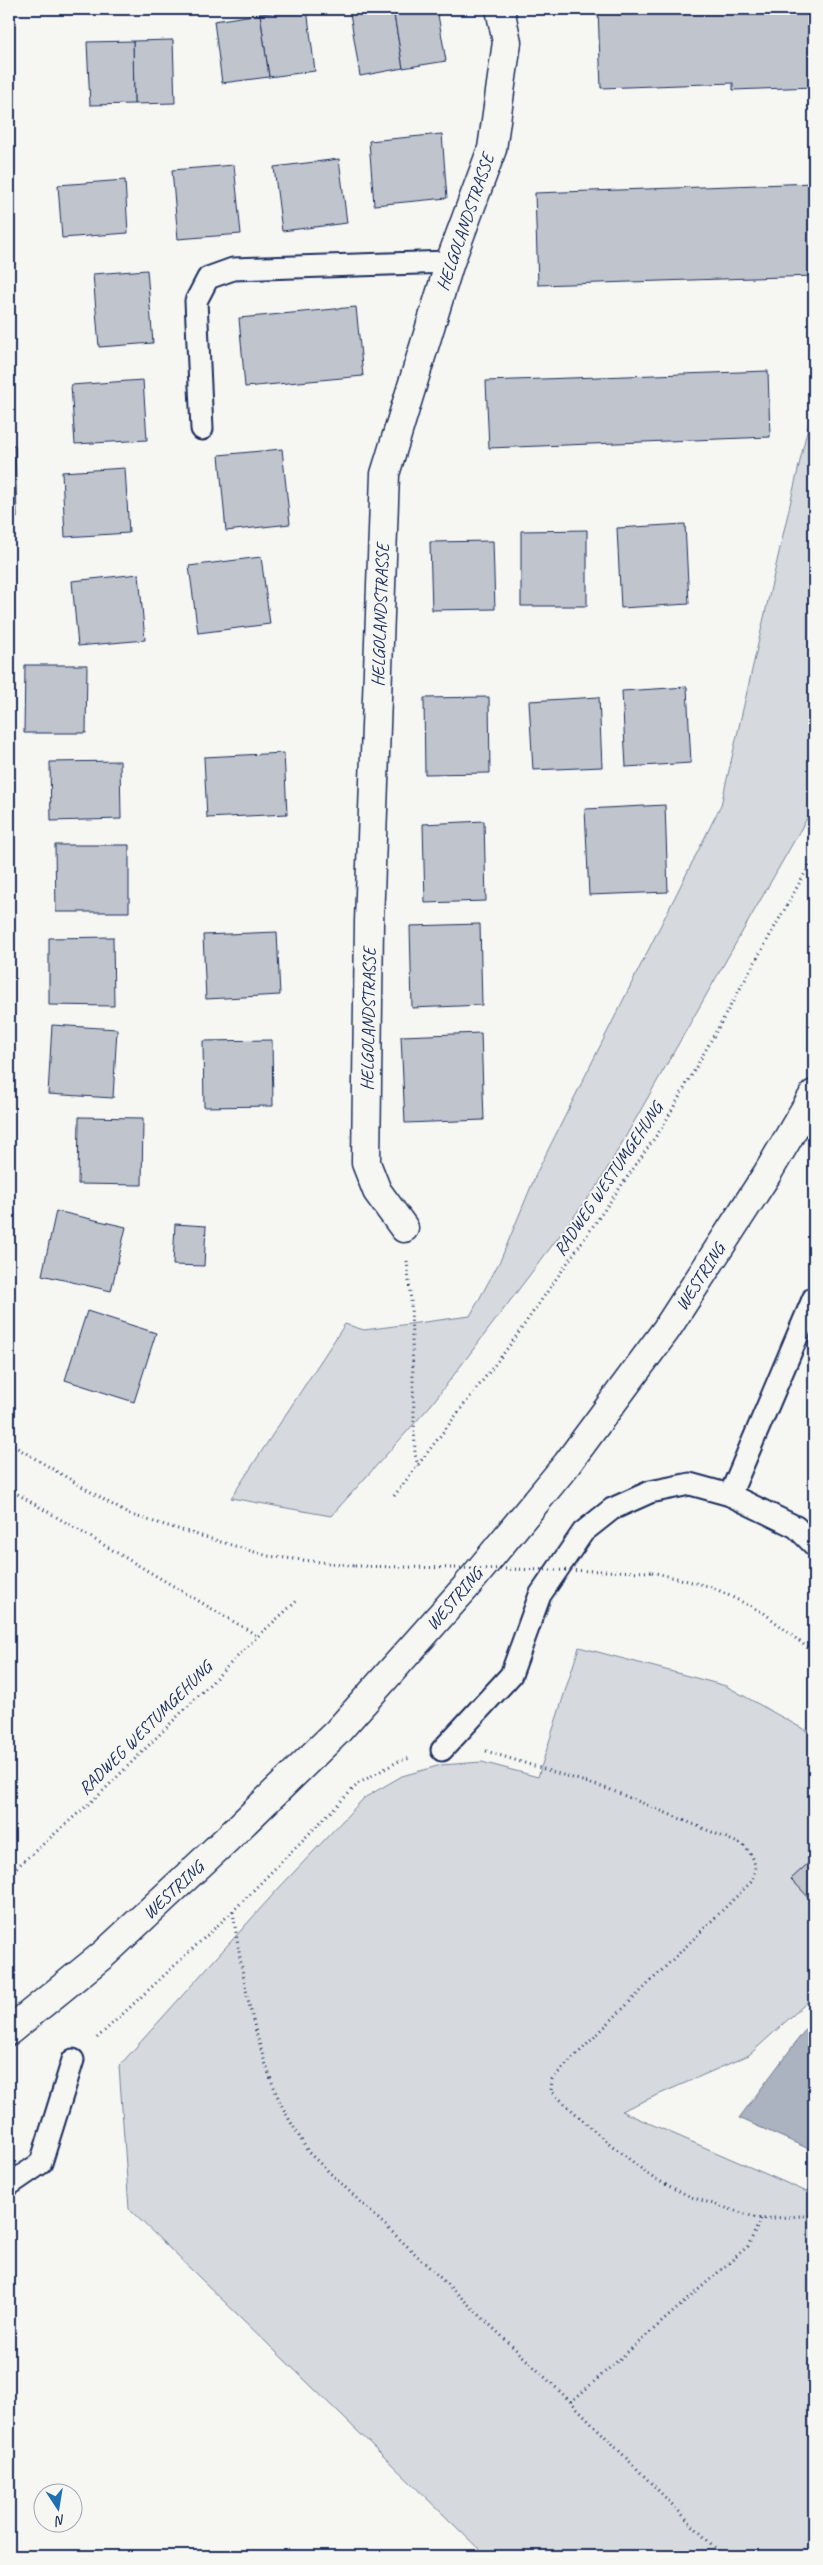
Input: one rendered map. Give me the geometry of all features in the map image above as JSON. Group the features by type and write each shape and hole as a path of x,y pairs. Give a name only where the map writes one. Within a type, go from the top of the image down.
{"street":[{"name":"HELGOLANDSTRASSE","path":"404,1228 377,1191 366,1163 369,922 385,474 450,262 492,149 507,42 500,9"},
{"name":"WESTRING","path":"9,2031 104,1954 228,1839 338,1731 465,1588 567,1464 666,1330 767,1174 814,1094"}],"lane":[{"path":"202,429 196,301 208,278 233,269 450,262"},
{"path":"730,1495 814,1297"},
{"path":"442,1750 511,1675 540,1596 583,1532 612,1509 650,1492 690,1484 730,1495 796,1527 814,1545"},
{"path":"9,2185 42,2163 73,2060"}],"path":[{"name":"RADWEG WESTUMGEHUNG","path":"394,1496 510,1345 663,1126 814,857"},
{"path":"404,1228 411,1302 415,1454 418,1466"},
{"path":"9,1443 128,1514 268,1556 355,1566 652,1572 712,1587 764,1614 814,1653"},
{"path":"9,1489 258,1636"},
{"name":"RADWEG WESTUMGEHUNG","path":"9,1874 100,1794 258,1636 299,1599"},
{"path":"73,2060 232,1912 359,1784 399,1761 442,1750 485,1750 611,1790 743,1845 753,1855 756,1870 751,1882 552,2079 552,2091 600,2136 653,2178 691,2197 761,2219 814,2215"},
{"path":"232,1912 241,1969 258,2039 280,2102 308,2152 571,2402 724,2556"},
{"path":"571,2402 748,2246 761,2219"}],"shaded area":[{"path":"814,400 814,806 598,1185 431,1405 331,1516 231,1498 345,1324 364,1330 470,1316 501,1259 537,1172 721,805"},
{"path":"579,1647 726,1686 814,1735 814,1996 749,2055 621,2111 814,2195 814,2556 486,2556 129,2209 119,2066 278,1889 364,1798 402,1776 441,1765 482,1762 538,1777"},
{"path":"814,2018 814,2149 809,2149 739,2118"}],"building":[{"path":"307,9 315,71 269,77 260,14"},
{"path":"375,9 393,9 403,68 360,76 350,13"},
{"path":"393,9 437,9 446,61 403,68"},
{"path":"598,9 741,9 741,12 814,9 814,87 733,90 733,83 601,88"},
{"path":"260,14 269,77 222,83 214,21"},
{"path":"173,40 175,103 134,104 133,41"},
{"path":"133,41 134,104 90,105 87,42"},
{"path":"442,134 447,198 374,205 369,141"},
{"path":"339,159 347,223 282,231 274,167"},
{"path":"234,165 241,234 178,239 172,170"},
{"path":"125,180 128,233 62,238 58,185"},
{"path":"814,183 814,276 538,285 535,193"},
{"path":"147,270 153,343 99,347 93,274"},
{"path":"356,307 363,376 245,387 239,318"},
{"path":"768,371 770,437 489,448 486,381"},
{"path":"143,380 147,440 75,444 71,385"},
{"path":"9,445 15,445 17,518 9,518"},
{"path":"282,449 290,524 226,531 219,455"},
{"path":"125,468 129,533 65,537 62,472"},
{"path":"685,524 689,604 621,608 617,528"},
{"path":"587,530 587,606 521,606 521,531"},
{"path":"493,541 495,609 432,610 430,542"},
{"path":"261,557 270,624 198,633 189,566"},
{"path":"139,574 145,640 78,646 72,581"},
{"path":"25,665 87,665 86,733 24,733"},
{"path":"687,687 691,763 626,767 622,691"},
{"path":"489,697 490,773 425,774 424,698"},
{"path":"599,697 602,767 533,770 529,701"},
{"path":"284,753 287,814 207,818 204,757"},
{"path":"120,761 121,819 51,821 50,762"},
{"path":"665,805 668,892 589,895 585,809"},
{"path":"484,821 486,901 425,903 423,824"},
{"path":"55,845 129,845 129,912 56,912"},
{"path":"480,924 482,1005 412,1008 410,926"},
{"path":"277,932 280,995 206,999 203,935"},
{"path":"113,937 114,1006 49,1005 49,938"},
{"path":"52,1025 117,1029 113,1098 48,1094"},
{"path":"481,1033 484,1120 405,1123 401,1036"},
{"path":"272,1040 273,1106 204,1107 203,1041"},
{"path":"79,1117 143,1118 142,1185 78,1184"},
{"path":"56,1211 126,1227 111,1291 42,1275"},
{"path":"175,1224 206,1226 204,1266 173,1265"},
{"path":"87,1311 156,1333 134,1402 65,1380"},
{"path":"814,1858 814,1903 791,1879"}]}
